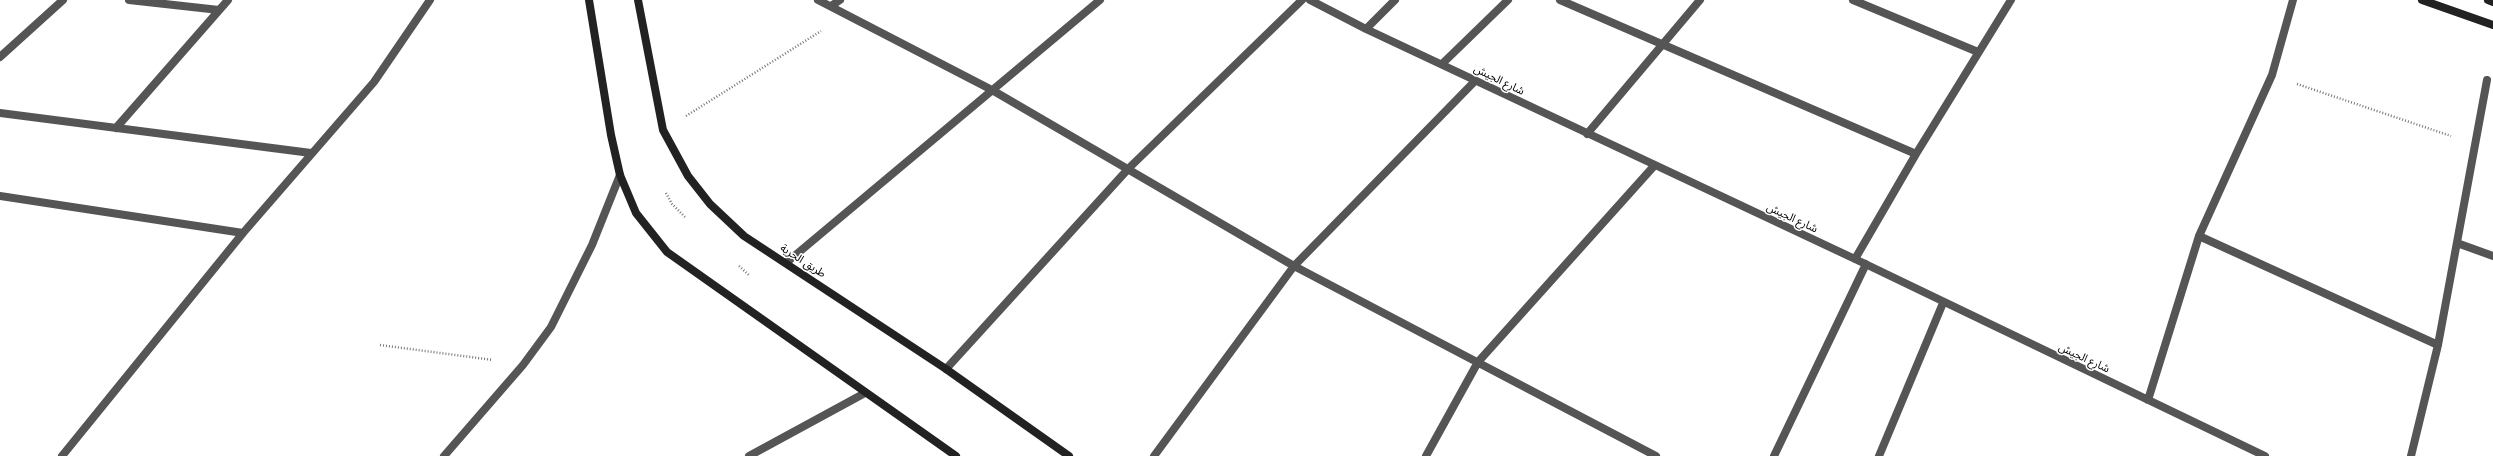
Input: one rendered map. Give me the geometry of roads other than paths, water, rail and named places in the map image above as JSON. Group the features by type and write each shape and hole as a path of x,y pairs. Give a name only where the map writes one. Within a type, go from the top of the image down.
{"main road":[{"path":"589,0 611,135 620,175 636,213 667,252 956,456"},
{"name":"طريق الحرية","path":"638,0 664,130 688,176 710,204 744,236 946,369 1069,456"},
{"path":"2422,0 2493,25"},
{"path":"2488,0 2493,2"}],"street":[{"path":"0,57 64,0"},
{"path":"129,0 219,10"},
{"path":"116,128 228,0"},
{"path":"66,455 243,233 374,82 430,0"},
{"path":"818,0 992,90 1294,266 1656,456"},
{"path":"832,6 840,0"},
{"path":"786,264 1100,0"},
{"path":"946,369 1128,168 1302,0"},
{"name":"شارع الجيش","path":"1310,0 1366,29 1654,166 1855,258 1943,303 2265,456"},
{"path":"1366,29 1395,0"},
{"path":"1442,64 1508,0"},
{"path":"1560,0 1916,154"},
{"path":"1587,134 1700,0"},
{"path":"1853,0 1978,52"},
{"path":"1855,258 1916,154 2011,0"},
{"path":"2148,400 2199,236 2272,75 2293,0"},
{"path":"2411,456 2438,345 2487,80"},
{"path":"1154,456 1294,266 1475,81"},
{"path":"0,113 311,153"},
{"path":"1426,456 1478,362 1654,166"},
{"path":"444,456 523,364 551,327 592,245 620,175"},
{"path":"0,196 243,233"},
{"path":"2199,236 2438,345"},
{"path":"2457,243 2493,256"},
{"path":"1774,456 1866,264"},
{"path":"1880,456 1943,303"},
{"path":"749,456 865,392"}]}
